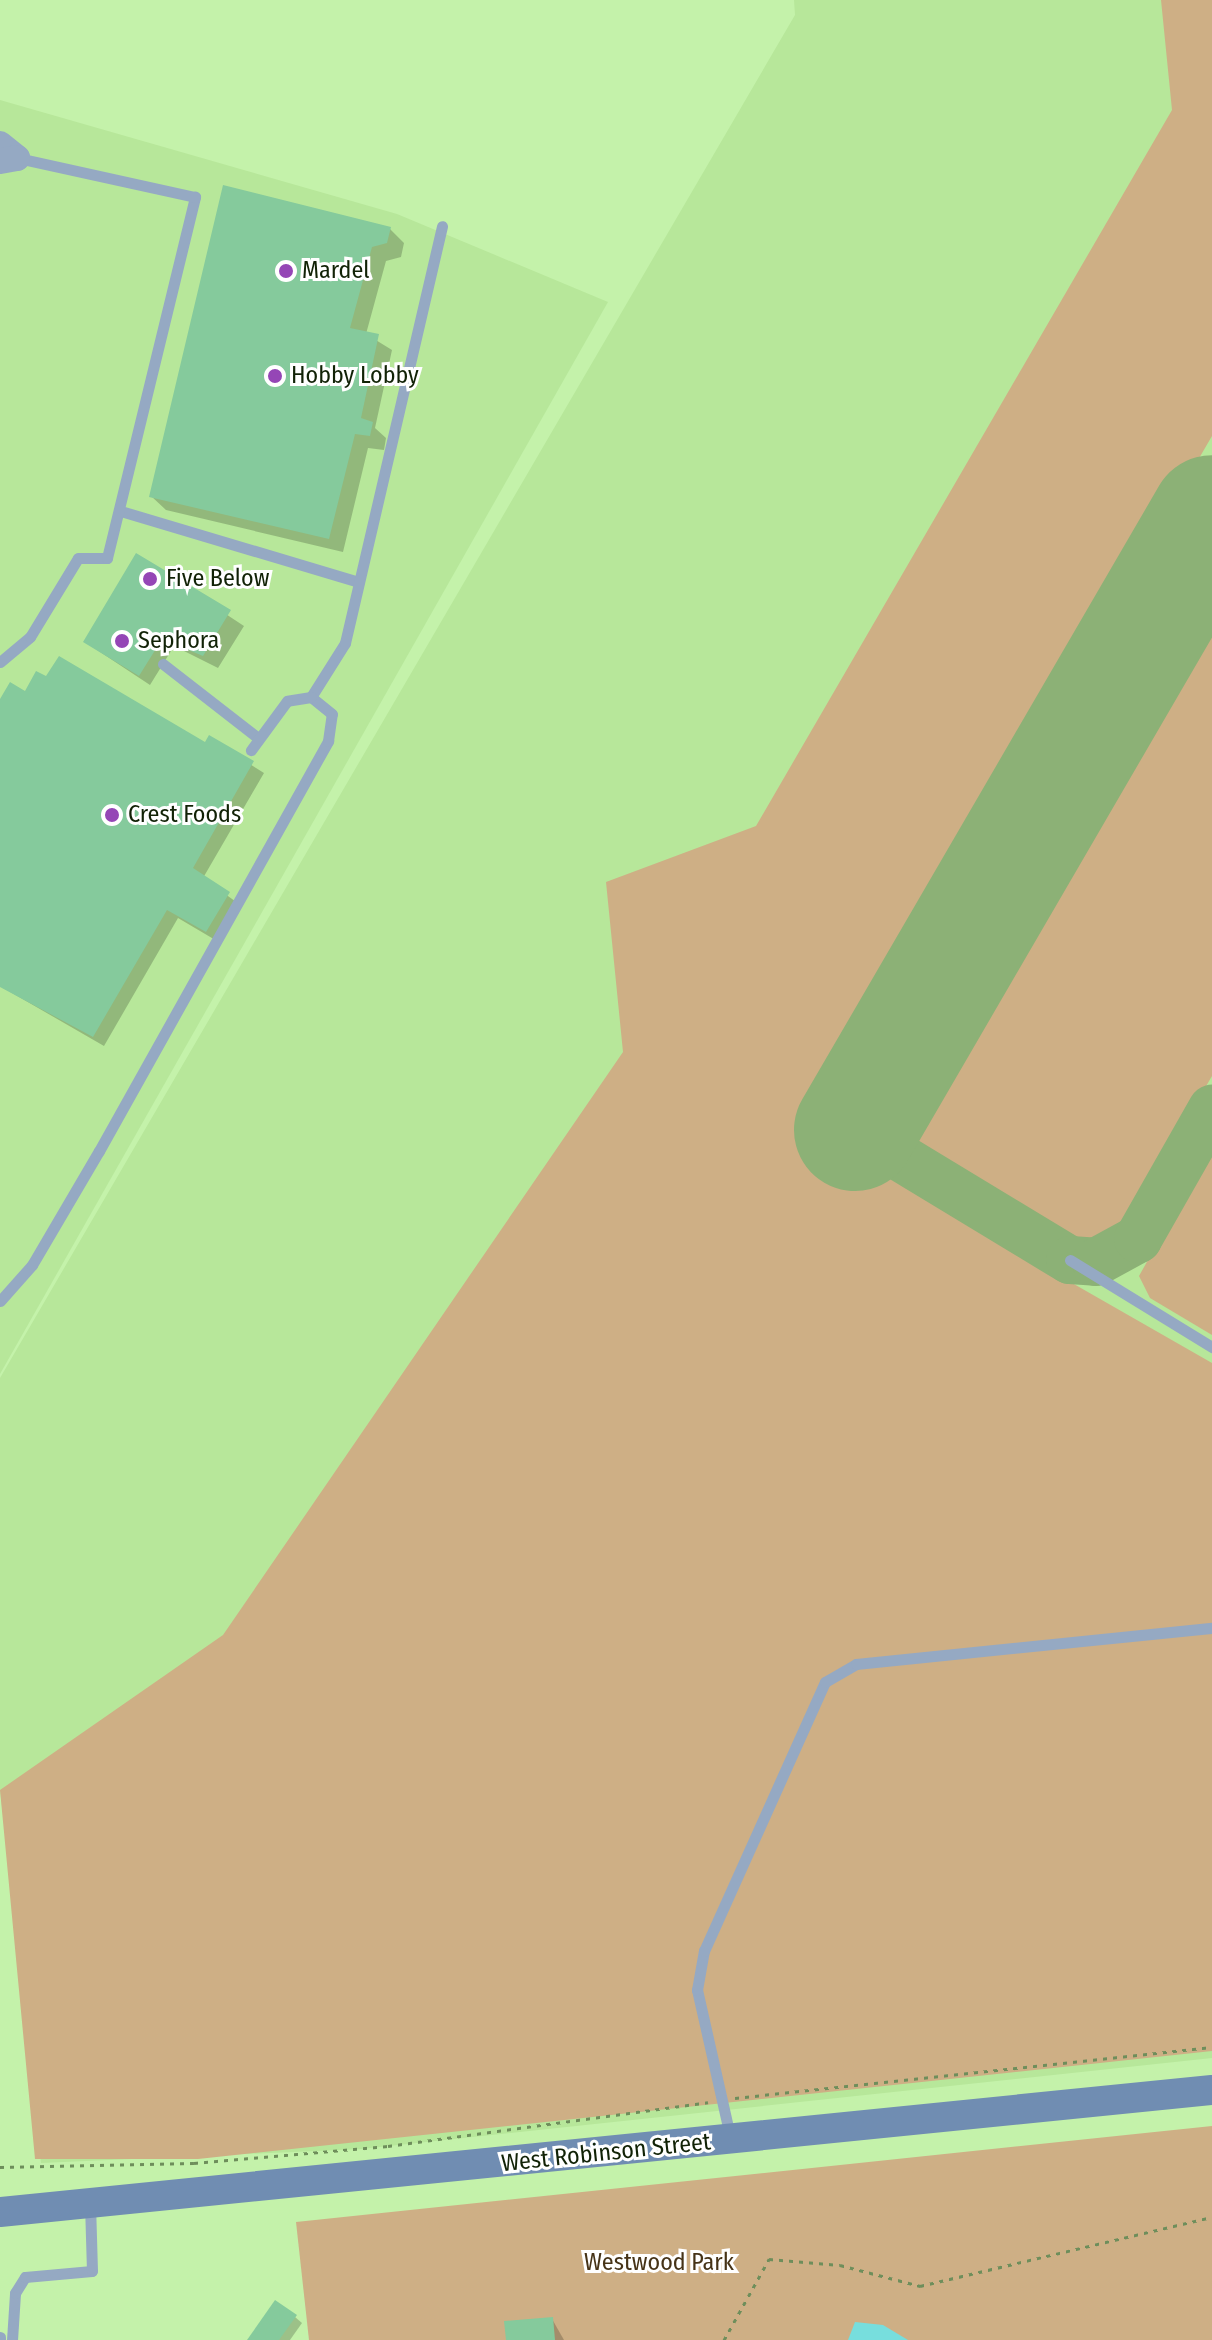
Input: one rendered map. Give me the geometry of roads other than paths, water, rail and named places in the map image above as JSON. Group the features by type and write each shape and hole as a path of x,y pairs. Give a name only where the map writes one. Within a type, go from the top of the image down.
{"main road":[{"name":"West Robinson Street","path":"0,2212 1212,2090"}],"lane":[{"path":"0,662 30,637 78,558 107,558 124,512 195,197 6,155"},
{"path":"251,750 287,701 311,697 345,643 442,226"},
{"path":"124,512 359,582"},
{"path":"163,664 258,738"},
{"path":"0,1301 32,1265 99,1151 328,741 332,714 311,697"},
{"path":"1070,1260 1212,1347"},
{"path":"731,2140 727,2100 697,1990 704,1951 825,1682 856,1664 1212,1628"},
{"path":"12,2340 15,2293 25,2277 92,2271 90,2202"}],"water":[{"path":"855,2322 883,2325 908,2340 848,2340"}],"place":[{"name":"Mardel","path":"286,271"},
{"name":"Hobby Lobby","path":"275,376"},
{"name":"Five Below","path":"150,579"},
{"name":"Sephora","path":"122,641"},
{"name":"Crest Foods","path":"112,815"}],"park label":[{"name":"Westwood Park","path":"659,2263"}]}
